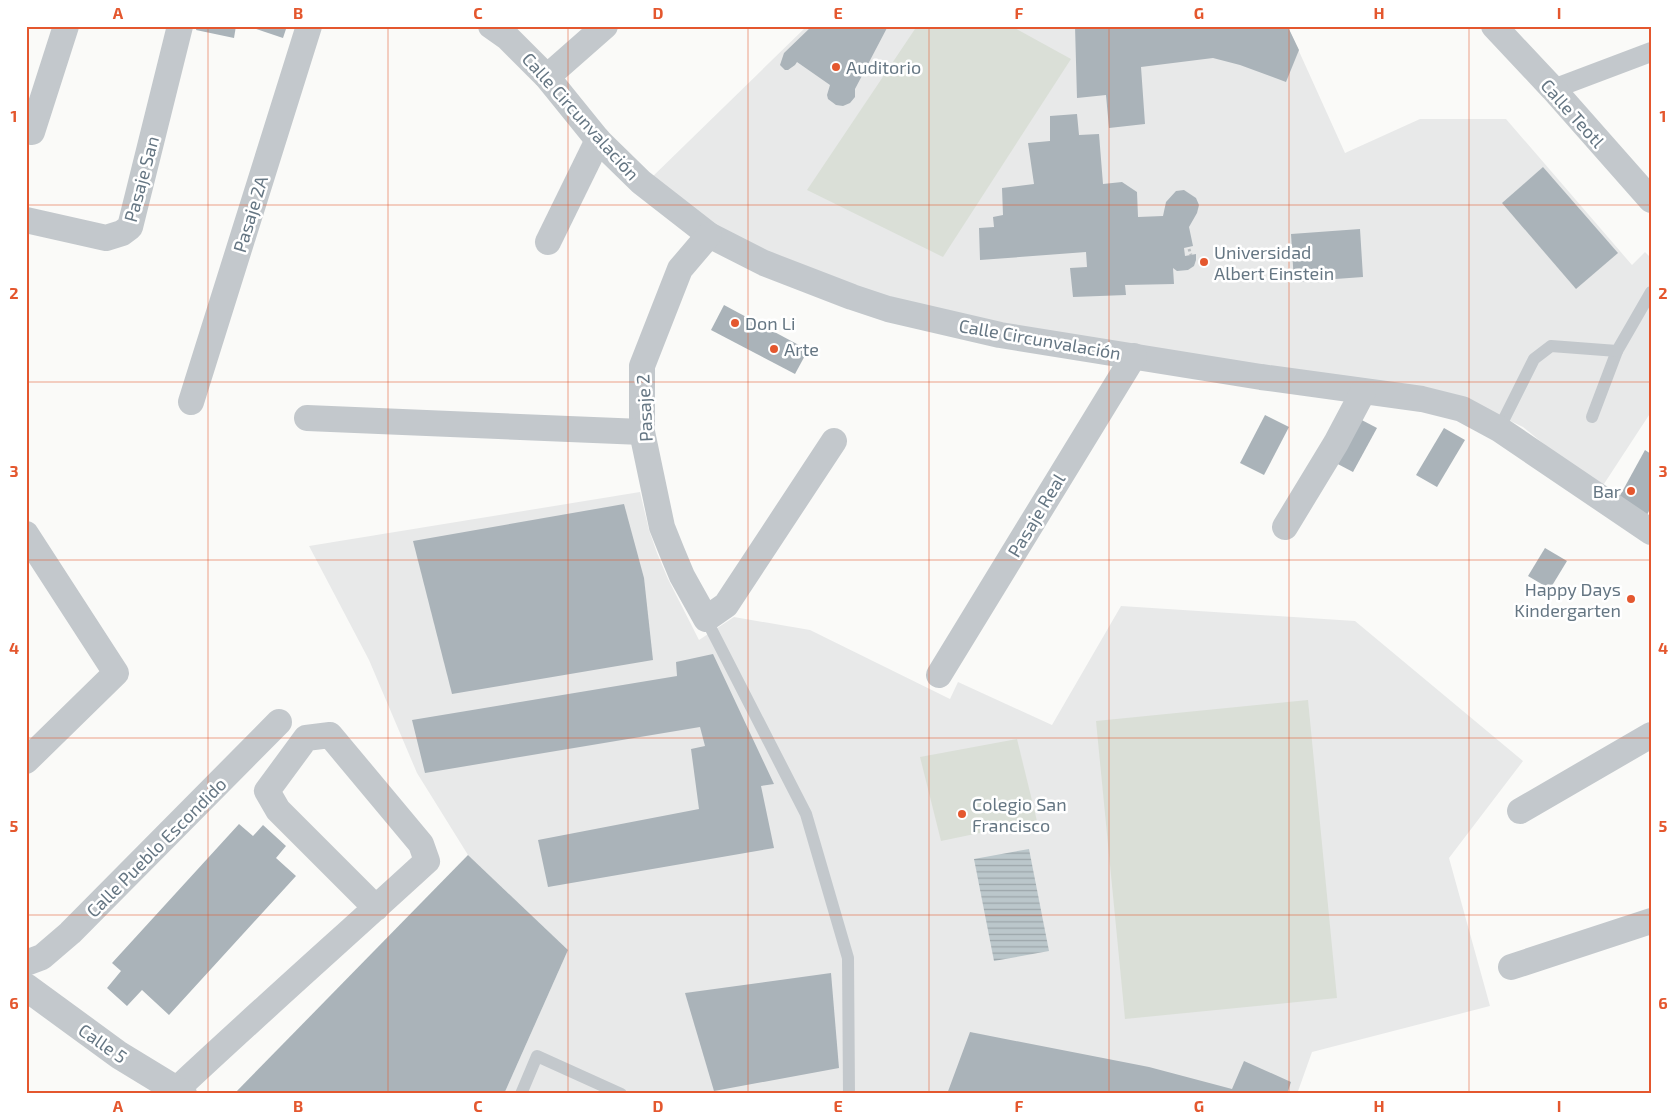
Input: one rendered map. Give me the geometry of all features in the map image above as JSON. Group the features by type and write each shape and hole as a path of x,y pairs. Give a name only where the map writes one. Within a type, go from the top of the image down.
{"street":[{"path":"32,132 66,26"},
{"name":"Pasaje San","path":"26,220 106,238 122,233 130,227 180,26"},
{"name":"Pasaje 2A","path":"191,402 309,26"},
{"name":"Calle Circunvalación","path":"491,26 508,38 547,77 598,140 641,182 709,235 764,263 852,297 888,308 1000,335 1364,392 1422,399 1462,409 1499,429 1651,532"},
{"path":"547,77 605,26"},
{"name":"Calle Teotl","path":"1494,26 1553,89 1651,200"},
{"path":"1553,89 1651,52"},
{"path":"548,242 598,140"},
{"name":"Pasaje 2","path":"706,618 682,576 666,539 642,432 642,366 680,269 709,235"},
{"name":"Pasaje Real","path":"938,675 1134,356"},
{"path":"1285,528 1364,392"},
{"path":"307,418 642,432"},
{"path":"706,618 726,604 834,440"},
{"path":"26,534 116,673 26,761"},
{"name":"Calle Pueblo Escondido","path":"26,963 42,957 70,933 280,722"},
{"path":"179,1092 376,908 426,861 421,844 330,735 306,738 267,791 278,810 376,908"},
{"path":"1520,812 1651,735"},
{"path":"1510,967 1651,922"},
{"name":"Calle 5","path":"26,987 119,1055 179,1092"}],"lane":[{"path":"1592,417 1617,352 1651,292"},
{"path":"1499,429 1534,359 1551,346 1617,352"},
{"path":"706,618 806,814 848,958 849,1094"},
{"path":"521,1094 537,1056 621,1094"}],"path":[{"path":"1189,249 1191,255"}],"shaded area":[{"name":"Universidad Albert Einstein","path":"807,26 1285,26 1288,27 1345,153 1420,119 1506,119 1632,265 1645,252 1651,258 1651,412 1600,490 1523,427 1469,401 943,314 802,273 716,232 649,180"},
{"path":"917,26 1011,26 1071,59 943,257 807,190"},
{"name":"Colegio San Francisco","path":"640,492 649,530 657,553 699,640 734,617 810,630 950,699 958,682 1052,725 1121,606 1355,621 1523,761 1449,858 1490,1006 1312,1052 1297,1094 504,1094 568,950 468,855 417,773 369,660 309,546"},
{"path":"1308,700 1337,998 1125,1019 1096,721"},
{"path":"1017,739 1037,821 941,841 920,757"},
{"path":"1029,849 1049,951 994,961 974,859"}],"building":[{"path":"197,26 236,26 234,38 196,30"},
{"path":"247,26 287,26 283,38"},
{"name":"Auditorio","path":"812,26 888,26 855,89 855,97 850,103 843,106 836,105 828,99 827,95 830,85 797,62 788,70 785,70 780,65 784,53"},
{"path":"1075,26 1285,26 1288,27 1299,50 1286,82 1240,65 1213,58 1141,67 1145,124 1109,128 1106,95 1077,98"},
{"path":"1077,114 1079,135 1099,134 1103,184 1122,182 1137,192 1138,217 1163,216 1166,202 1176,191 1184,190 1196,198 1199,205 1189,227 1193,246 1184,248 1185,256 1196,254 1196,260 1194,266 1188,270 1177,271 1173,268 1174,284 1125,285 1126,295 1073,297 1070,268 1087,267 1086,252 980,260 979,228 994,227 993,217 1003,215 1002,188 1034,184 1028,143 1050,141 1050,116"},
{"path":"1543,167 1618,253 1576,289 1502,203"},
{"path":"1360,229 1363,277 1294,282 1291,234"},
{"path":"724,305 808,350 795,374 711,330"},
{"path":"1265,415 1289,427 1264,475 1240,463"},
{"path":"1356,417 1377,428 1353,472 1332,461"},
{"path":"1444,428 1465,440 1437,487 1416,475"},
{"path":"1645,450 1651,454 1651,507 1646,517 1617,501"},
{"path":"624,504 644,578 653,660 452,694 413,541"},
{"path":"1545,548 1567,561 1550,589 1528,576"},
{"path":"713,654 774,784 761,786 774,848 548,887 538,840 699,809 691,749 705,746 700,727 425,773 412,720 677,676 676,662"},
{"path":"239,824 253,836 263,825 286,846 276,858 296,876 169,1015 142,990 127,1006 107,988 121,971 112,963"},
{"path":"468,855 568,950 504,1094 234,1094"},
{"path":"831,973 839,1068 714,1091 685,993"},
{"path":"970,1032 1149,1067 1232,1089 1244,1061 1291,1082 1287,1094 947,1094"}],"place":[{"name":"Auditorio","path":"836,67"},
{"name":"Universidad Albert Einstein","path":"1204,262"},
{"name":"Don Li","path":"735,323"},
{"name":"Arte","path":"774,349"},
{"name":"Bar","path":"1631,491"},
{"name":"Happy Days Kindergarten","path":"1631,599"},
{"name":"Colegio San Francisco","path":"962,814"}]}
